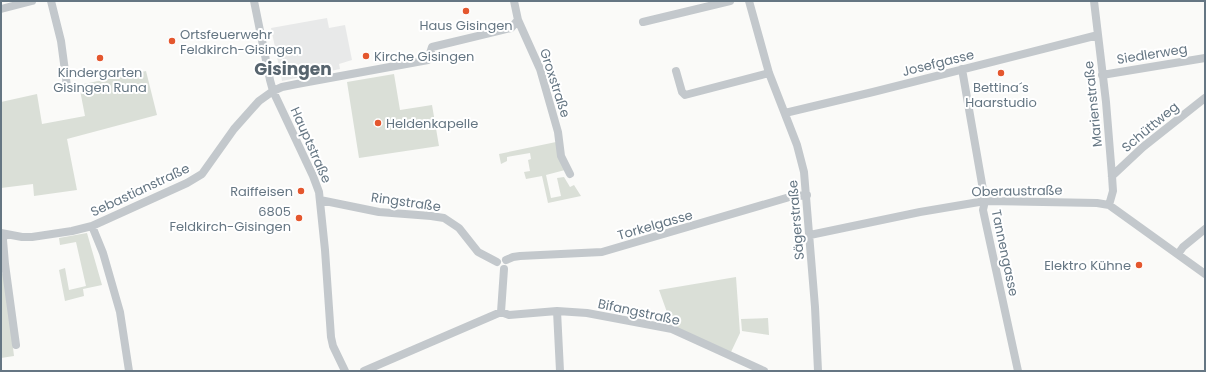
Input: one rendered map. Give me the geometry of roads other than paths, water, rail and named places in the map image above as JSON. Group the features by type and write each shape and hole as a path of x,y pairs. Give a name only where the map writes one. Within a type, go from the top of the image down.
{"street":[{"path":"1,9 32,1"},
{"path":"51,1 61,41 67,86"},
{"name":"Hauptstraße","path":"254,1 273,91 313,176 320,200 331,337 333,346 345,371"},
{"name":"Groxstraße","path":"514,1 518,20 540,69 558,132 561,156 570,174"},
{"path":"643,22 730,1"},
{"name":"Sägerstraße","path":"750,1 769,73 797,145 802,162 807,195 818,371"},
{"name":"Marienstraße","path":"1094,1 1112,176 1113,191 1109,205"},
{"name":"Sebastianstraße","path":"16,345 2,233 22,237 32,237 72,231 92,226 187,183 202,174 219,149 250,110 259,101 273,91 282,87 428,60 432,47 512,28 518,20"},
{"name":"Josefgasse","path":"785,113 1098,35"},
{"name":"Siedlerweg","path":"1102,75 1205,58"},
{"name":"Tannengasse","path":"962,69 985,201 983,210 1018,371"},
{"path":"676,71 682,92 685,95 769,73"},
{"name":"Schüttweg","path":"1112,176 1142,147 1205,98"},
{"name":"Torkelgasse","path":"506,260 520,256 602,252 793,196 807,195"},
{"name":"Ringstraße","path":"320,200 379,212 444,218 459,228 478,252 497,262 498,268 504,269"},
{"name":"Oberaustraße","path":"810,235 920,212 985,201 1097,202 1109,205 1205,274"},
{"path":"92,226 103,253 120,312 129,371"},
{"path":"1178,254 1205,229"},
{"path":"364,371 501,312 504,269 507,265 506,260 502,258 497,262"},
{"path":"557,311 560,371"},
{"name":"Bifangstraße","path":"501,312 509,315 557,311 587,313 672,329 764,371"}],"place":[{"name":"Haus Gisingen","path":"466,11"},
{"name":"Ortsfeuerwehr Feldkirch-Gisingen","path":"172,41"},
{"name":"Kirche Gisingen","path":"366,56"},
{"name":"Kindergarten Gisingen Runa","path":"100,58"},
{"name":"Bettina´s Haarstudio","path":"1001,73"},
{"name":"Heldenkapelle","path":"378,123"},
{"name":"Raiffeisen","path":"301,191"},
{"name":"6805 Feldkirch-Gisingen","path":"299,218"},
{"name":"Elektro Kühne","path":"1139,265"}],"district":[{"name":"Gisingen","path":"293,69"}]}
